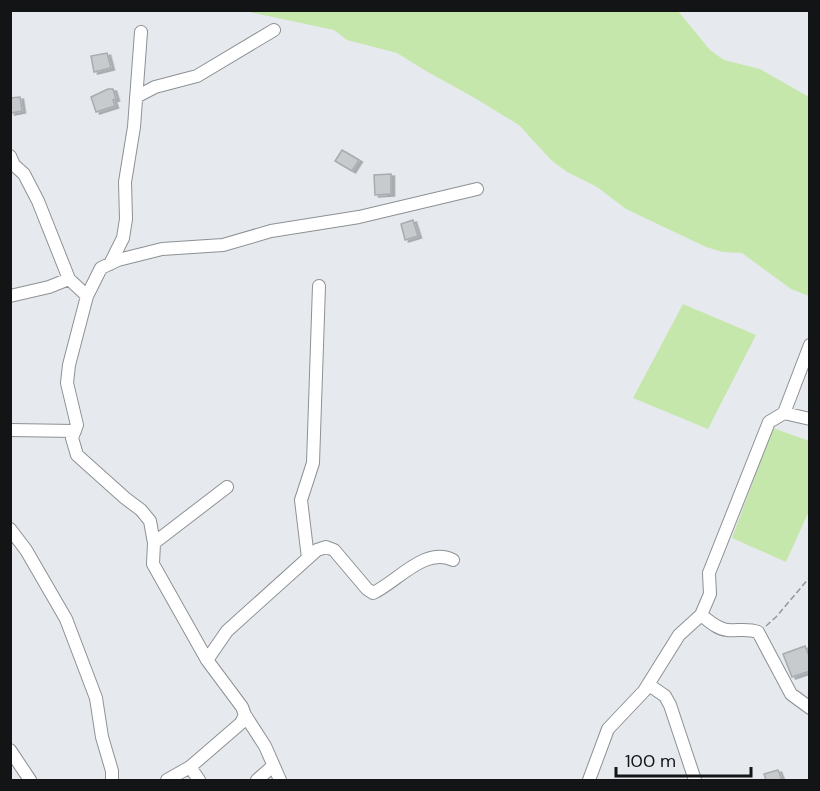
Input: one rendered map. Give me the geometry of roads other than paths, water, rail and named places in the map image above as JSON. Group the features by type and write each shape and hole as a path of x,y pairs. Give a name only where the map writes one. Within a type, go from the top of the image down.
{"street":[{"path":"136,97 155,87 197,76 274,30"},
{"path":"110,264 123,238 126,219 126,182 132,151 141,32"},
{"path":"10,156 14,165 24,174 38,201 69,279 87,296"},
{"path":"280,780 265,746 242,707 207,660 153,564 154,543 150,521 141,510 124,498 76,455 72,438 77,425 67,383 87,296 101,268 162,249 223,245 271,231 359,217 477,189"},
{"path":"10,296 49,287 69,279"},
{"path":"308,558 301,500 313,463 319,286"},
{"path":"644,691 679,635 701,615 710,594 709,573 769,422 784,412 810,345"},
{"path":"784,412 810,419"},
{"path":"10,430 75,431"},
{"path":"154,543 227,488"},
{"path":"10,529 26,550 66,619 96,698 112,780"},
{"path":"207,660 227,631 317,550 326,548 334,550 367,589 374,593 422,561 434,556 453,560"},
{"path":"701,615 718,628 748,629 758,632 791,694 810,708"},
{"path":"589,780 608,729 649,685 665,696 670,705 695,780"},
{"path":"167,780 190,768 241,723 245,715"},
{"path":"10,750 30,780"},
{"path":"257,780 273,766"},
{"path":"190,768 199,780"}]}
